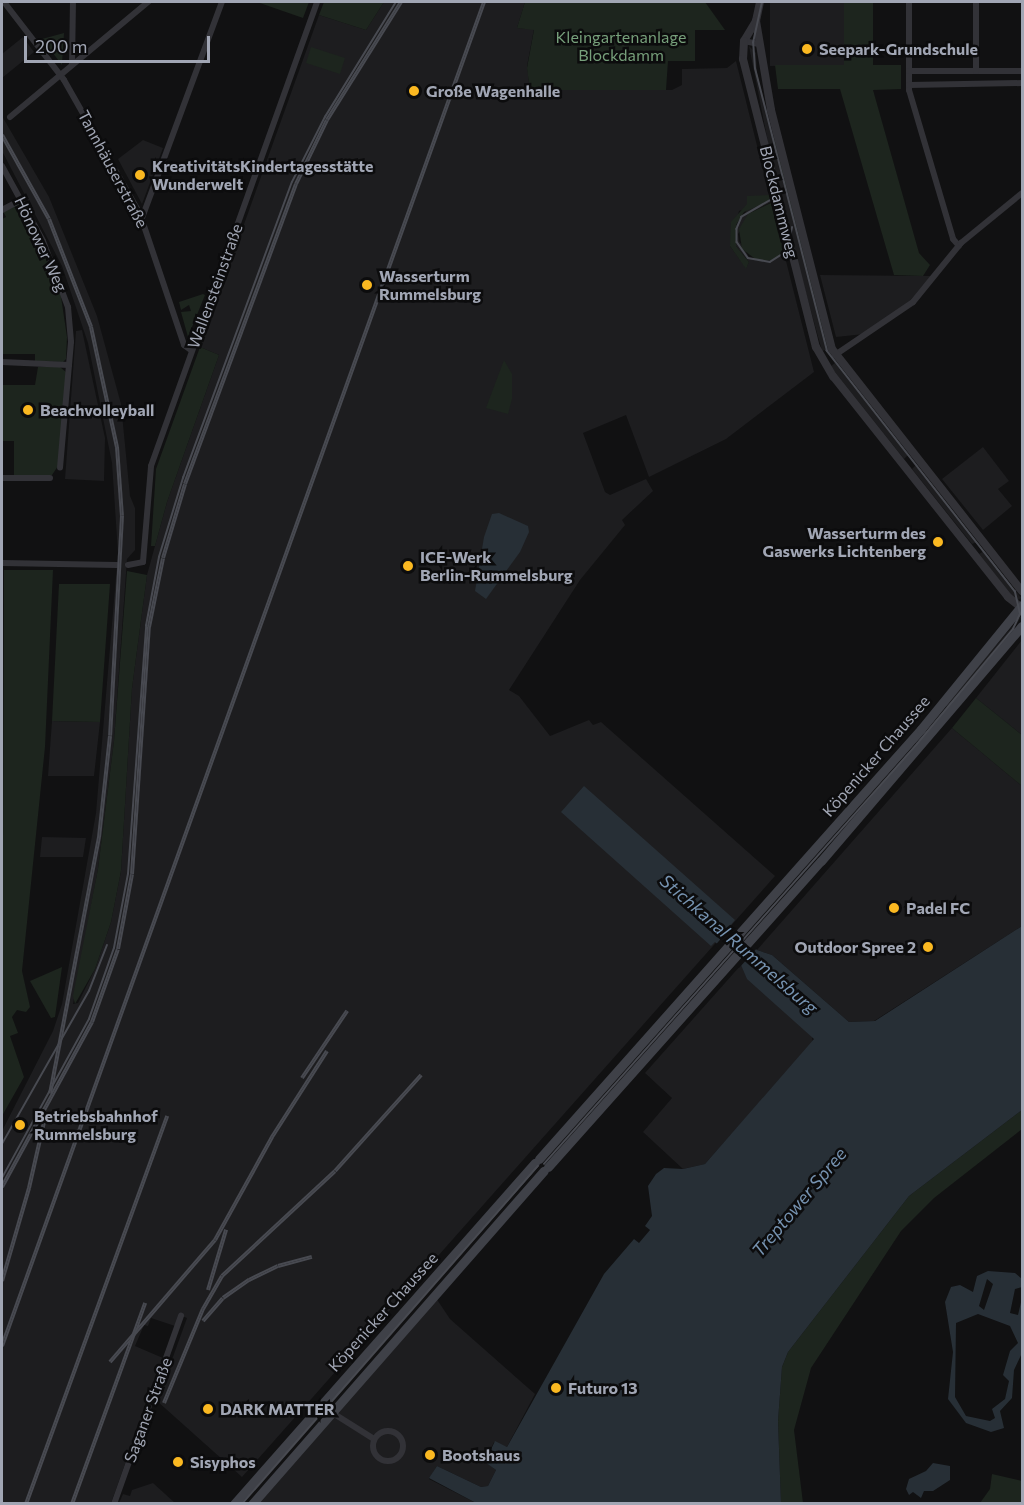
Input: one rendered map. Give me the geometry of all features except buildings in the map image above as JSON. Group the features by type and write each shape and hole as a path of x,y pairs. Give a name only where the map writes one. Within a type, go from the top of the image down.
{"main road":[{"name":"Köpenicker Chaussee","path":"234,1503 927,722 1022,607"},
{"name":"Köpenicker Chaussee","path":"252,1503 942,723 1023,626"}],"street":[{"name":"Tannhäuserstraße","path":"4,2 60,75 142,218 184,345 191,350"},
{"path":"72,2 69,60 72,64"},
{"path":"10,117 148,2"},
{"path":"142,218 222,2"},
{"name":"Wallensteinstraße","path":"128,565 143,562 149,472 317,2"},
{"path":"758,44 744,40 756,21 760,2"},
{"path":"909,2 909,84 953,239 958,246"},
{"path":"976,2 976,71"},
{"name":"Blockdammweg","path":"756,21 758,44 771,110 835,355 1023,591"},
{"name":"Blockdammweg","path":"744,40 743,59 813,338 823,362 1008,597 1022,607"},
{"path":"909,71 1023,70"},
{"path":"909,84 1023,83"},
{"name":"Hönower Weg","path":"2,166 21,200 65,293 70,323 69,365 60,468"},
{"path":"823,362 913,302 958,246 1023,193"},
{"path":"2,210 21,200"},
{"path":"2,362 69,365"},
{"path":"2,478 50,478"},
{"path":"2,563 117,565"},
{"name":"Saganer Straße","path":"114,1503 182,1316"},
{"path":"320,1405 330,1414 374,1439"},
{"path":"382,1432 396,1433 403,1440 401,1455 389,1462 380,1459 374,1452 374,1439 382,1432"}],"shaded area":[{"path":"384,2 525,2 517,28 534,29 527,66 530,90 672,90 682,85 682,69 727,68 736,61 770,198 774,196 775,200 752,212 738,234 739,241 749,257 758,261 774,260 787,248 785,257 814,372 726,439 649,477 626,415 583,433 605,492 610,495 646,479 653,491 622,520 625,525 580,580 509,690 519,696 550,736 589,720 593,725 601,722 775,876 242,1477 157,1401 187,1318 179,1315 175,1326 151,1318 148,1326 144,1325 135,1346 163,1358 111,1503 2,1503 2,1131 53,1031 62,1004 96,813 118,553 112,463 88,343 62,266 2,151 2,116 49,197 97,316 121,404 130,496 135,508 135,550 127,559 114,741 98,869 73,1004 78,1003 95,969 111,922 121,871 132,688 147,575 167,502 219,355 200,347 319,15 366,30","holes":["769,201 748,209 736,225 736,246 749,262 746,268 730,246 739,211"]},
{"name":"Seepark-Grundschule","path":"770,2 844,2 844,65 770,66"},
{"path":"23,37 34,52 2,78 2,54"},
{"path":"749,46 756,53 757,73 828,349 822,351 777,188"},
{"name":"KreativitätsKindertagesstätte Wunderwelt","path":"143,140 163,148 142,204 118,159"},
{"path":"820,275 931,276 909,302 864,334 836,337"},
{"path":"82,330 105,438 104,481 65,479 76,331"},
{"path":"835,363 908,455 904,459 834,371 831,366"},
{"path":"983,447 1009,481 998,489 1012,506 983,530 942,479"},
{"path":"916,465 977,542 972,544 912,469"},
{"path":"984,551 1021,598 1017,601 979,554"},
{"path":"1022,615 1014,629 949,709 945,705"},
{"path":"1022,640 1022,735 976,698"},
{"path":"52,721 100,722 94,776 48,776"},
{"path":"952,728 1022,786 1022,926 874,1021 849,1022 772,955 757,950"},
{"path":"42,837 86,838 83,857 40,857"},
{"path":"741,965 762,990 811,1033 813,1042 705,1164 683,1169 643,1132 672,1098 645,1073"},
{"path":"434,1295 450,1319 535,1394 507,1447 494,1442 485,1461 496,1470 488,1486 481,1487 437,1466 429,1479 476,1503 252,1504"},
{"path":"153,1483 175,1503 119,1503 123,1494 130,1496 132,1490"}],"green space":[{"path":"257,2 309,2 303,18"},
{"path":"324,2 384,2 366,30 319,15"},
{"name":"Kleingartenanlage Blockdamm","path":"525,2 705,2 725,30 695,30 695,61 668,61 666,90 530,90 527,68 534,30 517,28"},
{"path":"844,2 873,2 873,65 901,65 901,89 873,90 919,253 930,265 923,276 894,275 840,89 778,89 775,65 844,65"},
{"path":"64,33 62,64 62,65 42,39"},
{"path":"311,47 345,58 340,74 306,63"},
{"path":"776,139 829,348 828,349 774,140"},
{"path":"770,195 769,201 744,212 736,225 736,246 749,262 746,269 730,246 731,222 747,204 747,196"},
{"path":"771,203 784,253 774,260 758,261 742,249 739,229 748,214"},
{"path":"18,204 23,207 19,210 28,228 32,227 60,290 67,337 66,359 63,362 35,361 35,354 2,354 2,219 6,217 3,211"},
{"path":"205,295 188,337 181,312 191,311 189,305 181,310 179,302"},
{"path":"200,347 219,355 167,502 155,546 151,546 156,469"},
{"path":"504,360 512,374 512,399 508,414 486,408"},
{"path":"38,367 60,367 66,372 58,466 52,475 14,475 14,441 2,441 2,385 35,385"},
{"path":"4,570 53,570 45,747 22,971 30,1007 26,1012 17,1010 12,1017 18,1033 10,1036 24,1077 2,1116"},
{"path":"127,571 147,575 132,688 121,871 111,922 95,969 75,1004 73,996 98,869 114,741"},
{"path":"59,584 110,584 100,722 52,721"},
{"path":"976,698 1022,735 1022,786 952,728"},
{"path":"62,967 55,1017 51,1018 30,981"},
{"path":"1022,1110 1022,1129 934,1198 901,1231 811,1368 794,1430 803,1503 781,1504 778,1421 782,1367 788,1352 909,1196"},
{"path":"992,1474 1022,1481 1022,1503 980,1503 990,1489"}],"water":[{"path":"499,513 528,526 529,532 520,552 486,599 475,591 484,537 492,514"},
{"path":"584,786 735,920 730,926 757,950 772,955 849,1022 875,1021 1022,926 1022,1110 909,1196 788,1352 782,1367 778,1421 781,1503 476,1503 429,1478 437,1466 481,1487 488,1486 496,1470 485,1462 495,1441 507,1447 604,1274 634,1239 639,1243 650,1230 645,1226 652,1216 648,1186 656,1174 664,1168 683,1169 705,1164 814,1039 747,979 741,965 715,942 711,946 561,812"},
{"path":"988,1271 1015,1273 1022,1279 1022,1287 1015,1289 1010,1313 1018,1315 1022,1298 1022,1353 1014,1370 1012,1398 1000,1411 1004,1428 991,1432 966,1423 948,1399 953,1352 945,1302 951,1287 960,1285 973,1292 977,1276","holes":["987,1279 993,1284 984,1310 979,1306","978,1314 1010,1326 1018,1343 1010,1351 1003,1375 1009,1381 1005,1399 992,1409 995,1418 990,1421 966,1416 955,1397 956,1323"]},
{"path":"933,1463 950,1466 950,1480 933,1491 924,1491 921,1498 913,1492 909,1495 906,1489 909,1479 926,1471"}],"pier":[{"path":"738,919 734,926 758,947 739,968 715,946 712,949"}],"tram line":[{"path":"2,1178 89,1019 114,948 128,874 146,626 159,557 183,478 292,182 325,117 396,2"},
{"path":"544,1164 917,744 1013,629 1020,614 1015,592 827,351 755,69 753,43 762,2"},
{"path":"779,179 773,199 742,217 737,229 737,242 748,258 770,262 787,251 792,228"},
{"path":"2,1144 89,991 107,945"},
{"path":"242,1504 538,1166"}],"railway":[{"path":"2,1187 92,1022 118,949 132,874 149,627 163,558 185,484 296,184 327,120 401,2"},
{"path":"2,1346 484,2"},
{"path":"2,135 49,219 91,327 117,447 122,516 110,736 99,837 50,1093"},
{"path":"302,1078 347,1011"},
{"path":"110,1362 215,1240 272,1137 327,1051"},
{"path":"164,1403 203,1309 222,1276 335,1171 421,1075"},
{"path":"2,1281 29,1188 46,1113"},
{"path":"26,1504 167,1116"},
{"path":"208,1290 226,1230"},
{"path":"203,1321 223,1298 249,1280 278,1266 312,1257"},
{"path":"72,1504 145,1303"}],"place":[{"name":"Seepark-Grundschule","path":"807,49"},
{"name":"Große Wagenhalle","path":"414,91"},
{"name":"KreativitätsKindertagesstätte Wunderwelt","path":"140,175"},
{"name":"Wasserturm Rummelsburg","path":"367,285"},
{"name":"Beachvolleyball","path":"28,410"},
{"name":"Wasserturm des Gaswerks Lichtenberg","path":"938,542"},
{"name":"ICE-Werk Berlin-Rummelsburg","path":"408,566"},
{"name":"Padel FC","path":"894,908"},
{"name":"Outdoor Spree 2","path":"928,947"},
{"name":"Betriebsbahnhof Rummelsburg","path":"20,1125"},
{"name":"Futuro 13","path":"556,1388"},
{"name":"DARK MATTER","path":"208,1409"},
{"name":"Bootshaus","path":"430,1455"},
{"name":"Sisyphos","path":"178,1462"}],"water label":[{"name":"Stichkanal Rummelsburg","path":"739,944"},
{"name":"Treptower Spree","path":"799,1202"}]}
